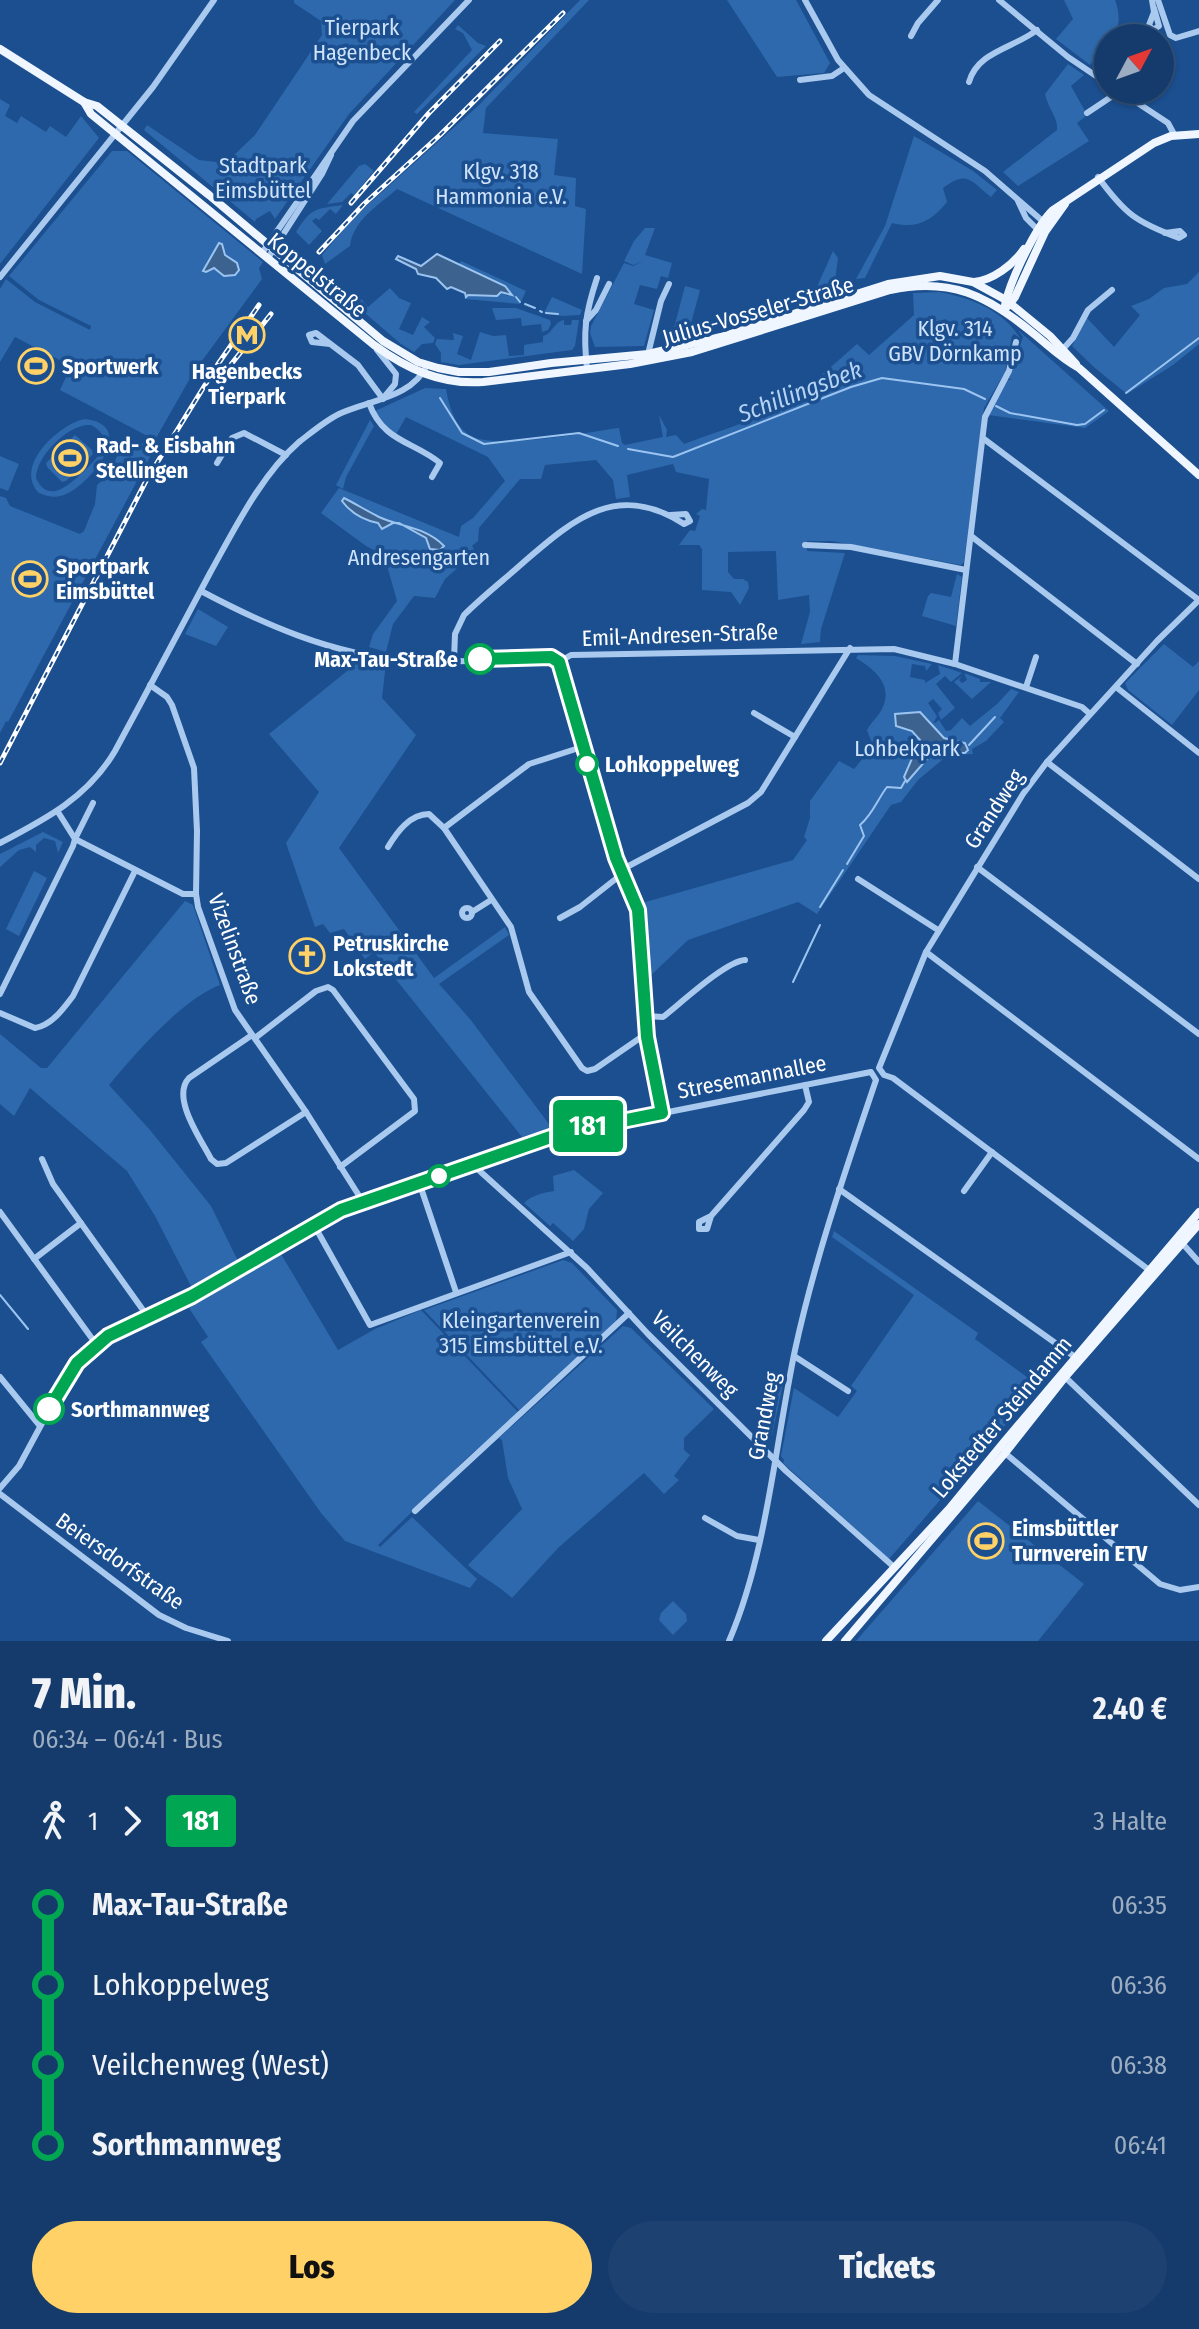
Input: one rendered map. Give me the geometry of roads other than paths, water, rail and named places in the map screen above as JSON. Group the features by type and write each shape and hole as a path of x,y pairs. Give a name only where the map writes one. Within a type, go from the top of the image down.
{"main road":[{"name":"Koppelstraße","path":"0,49 84,102 97,106 389,345 425,369"},
{"name":"Koppelstraße","path":"84,102 91,114 374,345 425,369"},
{"path":"1006,307 1031,244 1053,210 1098,177 1154,143 1175,136 1199,134"},
{"path":"1006,307 1043,226"},
{"path":"973,282 984,280 1005,268 1031,244"},
{"name":"Julius-Vosseler-Straße","path":"425,369 489,372 648,354 721,337 899,281 940,276 973,282 1063,349 1079,368 1199,475"},
{"name":"Julius-Vosseler-Straße","path":"425,369 447,381 472,383 630,364 702,349 890,290 936,285 957,288 1006,307 1066,361 1079,368"},
{"name":"Lokstedter Steindamm","path":"826,1641 977,1477 1199,1212"},
{"name":"Lokstedter Steindamm","path":"845,1641 1005,1453 1065,1377 1199,1224"}],"street":[{"path":"0,277 170,64 214,0"},
{"path":"265,256 322,174 333,148 383,88 469,0"},
{"path":"805,0 844,68 861,88 882,106 985,171 1018,201 1026,218 1043,226"},
{"path":"911,36 938,0"},
{"path":"999,0 1094,75"},
{"path":"1158,0 1170,35 1176,38 1199,31"},
{"path":"969,82 973,70 981,61 1037,30"},
{"path":"800,80 832,76 844,68"},
{"path":"1087,113 1100,104"},
{"path":"1139,104 1168,123 1175,136"},
{"path":"1098,177 1127,213 1165,233"},
{"path":"586,321 596,310 608,287 596,282 586,312 583,334 587,369"},
{"path":"648,354 661,301 669,284"},
{"path":"1063,349 1073,338 1088,310 1112,290"},
{"path":"955,664 986,412 1009,371 1016,342"},
{"path":"330,344 358,365 383,399"},
{"path":"374,345 396,371 395,384 383,399"},
{"path":"0,843 58,812 84,791 109,761 242,515 286,455 339,414 383,399 413,384 425,369"},
{"path":"369,403 375,419 391,436 432,455 440,463 432,477"},
{"path":"217,463 232,438 244,433 286,455"},
{"path":"984,439 1199,600"},
{"path":"454,660 455,634 464,615 571,523 595,510 617,505 646,507 670,515"},
{"path":"971,536 1137,664"},
{"path":"805,545 851,547 966,570"},
{"name":"Emil-Andresen-Straße","path":"201,591 263,622 326,644 384,658 454,660 551,657 559,662 571,655 894,649 955,664 1026,687 1082,707 1090,714"},
{"name":"Grandweg","path":"992,1152 893,1078 884,1075 879,1068 885,1050 926,952 1023,794 1090,714 1199,600"},
{"path":"560,918 580,907 622,872 748,803 761,792 850,648"},
{"path":"1026,687 1036,657"},
{"path":"559,662 582,747 622,872 638,910 647,1037 662,1113"},
{"name":"Vizelinstraße","path":"150,685 167,697 172,705 194,768 196,894 224,984 235,1010 306,1112 363,1202"},
{"path":"1116,687 1199,753"},
{"path":"754,713 795,737"},
{"path":"444,828 529,764 582,747"},
{"path":"1047,762 1199,879"},
{"path":"0,994 93,803"},
{"path":"58,812 75,839 183,894 196,894"},
{"path":"388,847 394,834 420,814 429,814 444,828 511,927 529,992 582,1068 587,1071 595,1069 640,1038 647,1037"},
{"path":"977,867 1199,1034"},
{"path":"0,1013 35,1028 47,1025 60,1012 73,996 135,871"},
{"path":"858,879 938,930"},
{"path":"472,912 491,900"},
{"path":"926,952 1199,1159"},
{"path":"646,1016 663,1017 720,972 737,961 745,960"},
{"path":"306,1112 226,1163 217,1164 211,1159 182,1099 182,1087 189,1078 316,991 328,987 414,1099 415,1111 340,1167"},
{"name":"Grandweg","path":"729,1641 747,1599 812,1279 876,1080 871,1072"},
{"name":"Stresemannallee","path":"0,1491 19,1466 71,1372 96,1344 118,1330 192,1296 314,1225 363,1202 562,1133 871,1072"},
{"path":"711,1216 804,1110 809,1102 805,1085"},
{"path":"964,1191 992,1152 1149,1270"},
{"path":"42,1159 47,1174 148,1317"},
{"name":"Veilchenweg","path":"472,1164 571,1252 774,1458 894,1567"},
{"path":"419,1182 456,1292"},
{"path":"839,1189 1075,1357"},
{"path":"0,1212 4,1223 96,1344"},
{"path":"34,1259 81,1223"},
{"path":"314,1225 370,1325 571,1252"},
{"path":"1182,1231 1181,1244 1199,1262"},
{"path":"415,1511 629,1313"},
{"path":"794,1356 848,1391"},
{"path":"0,1377 40,1426"},
{"path":"1065,1377 1199,1505"},
{"path":"1004,1442 1005,1453 1160,1584 1180,1590 1199,1587"},
{"name":"Beiersdorfstraße","path":"0,1491 159,1615 186,1628 228,1641"},
{"path":"705,1518 737,1536 759,1540"}],"waterway":[{"path":"516,297 520,302"},
{"path":"525,304 535,308"},
{"path":"546,313 558,314"},
{"name":"Schillingsbek","path":"1126,393 1199,338"},
{"name":"Schillingsbek","path":"628,449 673,457 851,387 882,378 964,389 985,399"},
{"name":"Schillingsbek","path":"440,398 462,433 484,444 579,433 618,446"},
{"name":"Schillingsbek","path":"996,406 1010,413 1077,425 1085,424 1104,410"},
{"path":"969,745 995,717"},
{"path":"847,864 864,836 860,825 887,787 901,788 905,781"},
{"path":"820,907 843,870"},
{"path":"793,982 820,925"},
{"path":"0,1295 28,1329"}],"railway":[{"path":"319,252 364,204 440,135 563,13"},
{"path":"351,203 429,113 500,41"},
{"path":"0,763 147,479 218,364 259,305"},
{"path":"229,367 271,314"}],"place":[{"name":"Hagenbecks Tierpark","path":"247,335"},
{"name":"Sportwerk","path":"36,366"},
{"name":"Rad- & Eisbahn Stellingen","path":"70,458"},
{"name":"Sportpark Eimsbüttel","path":"30,579"},
{"name":"Max-Tau-Straße","path":"480,659"},
{"name":"Lohkoppelweg","path":"587,764"},
{"name":"Petruskirche Lokstedt","path":"307,956"},
{"name":"Sorthmannweg","path":"49,1409"},
{"name":"Eimsbüttler Turnverein ETV","path":"986,1541"}],"park label":[{"name":"Tierpark Hagenbeck","path":"362,40"},
{"name":"Stadtpark Eimsbüttel","path":"263,178"},
{"name":"Klgv. 318 Hammonia e.V.","path":"501,184"},
{"name":"Klgv. 314 GBV Dörnkamp","path":"955,340"},
{"name":"Andresengarten","path":"419,557"},
{"name":"Lohbekpark","path":"907,748"},
{"name":"Kleingartenverein 315 Eimsbüttel e.V.","path":"521,1332"}]}
